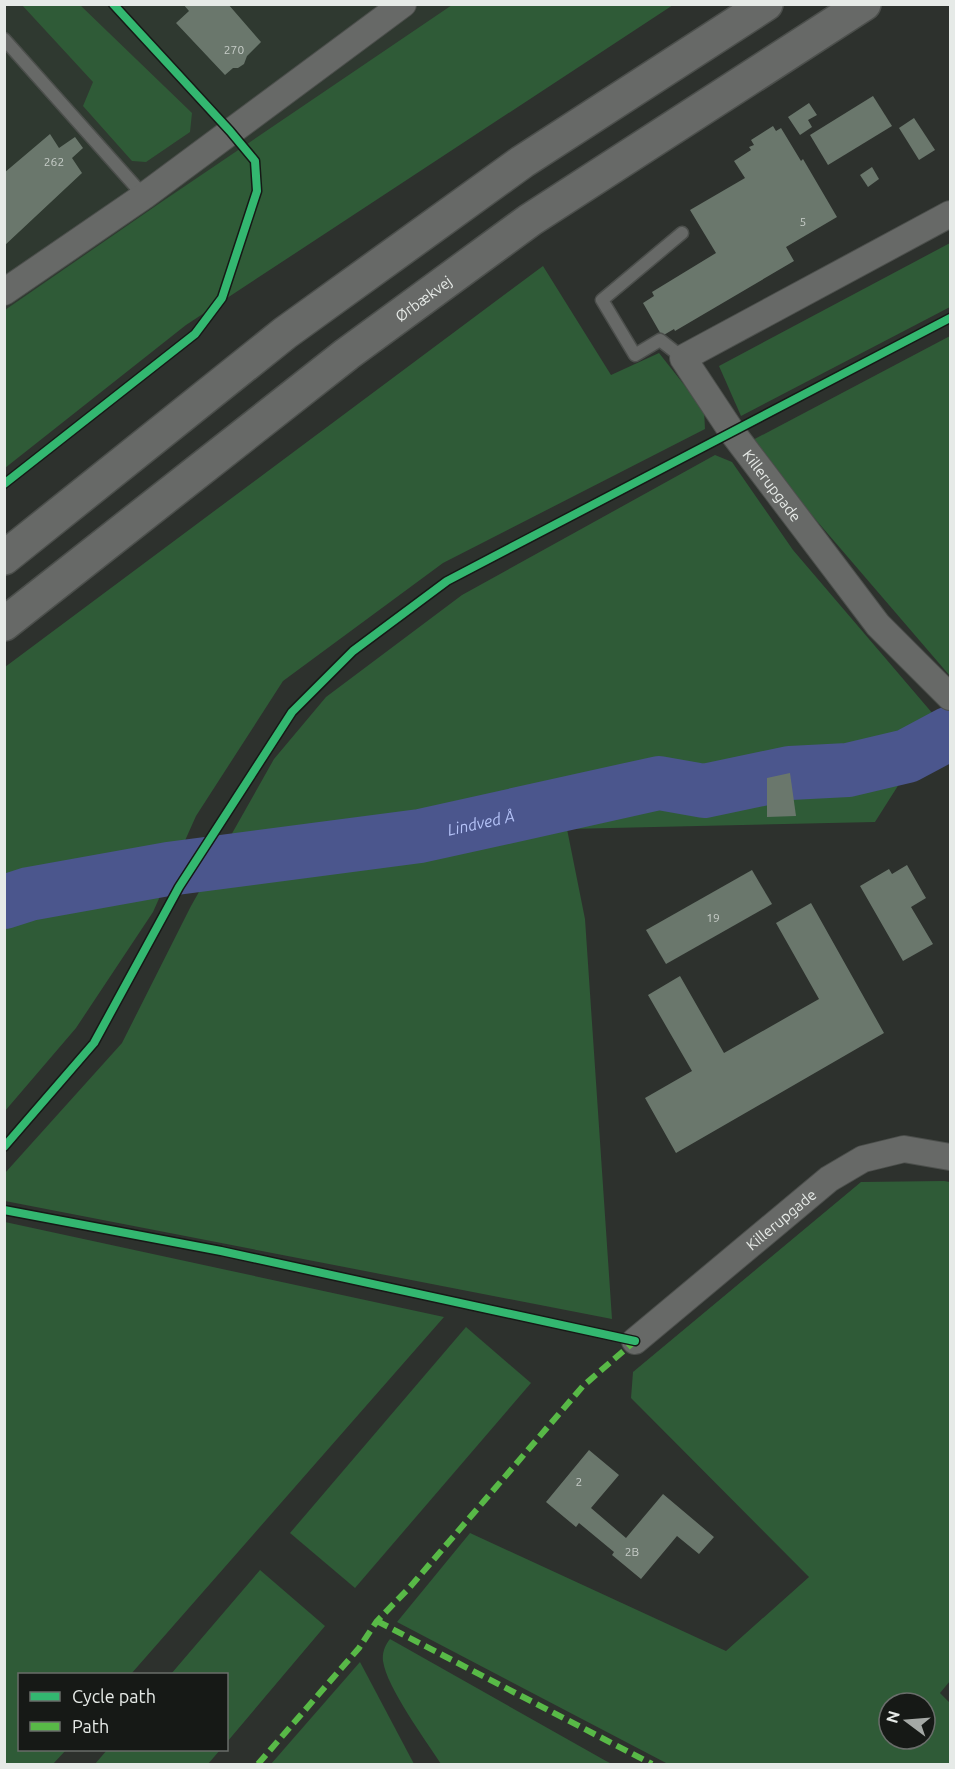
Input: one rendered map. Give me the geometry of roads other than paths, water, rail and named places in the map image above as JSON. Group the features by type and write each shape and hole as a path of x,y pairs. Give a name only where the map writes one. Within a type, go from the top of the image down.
{"main road":[{"path":"4,558 285,333 522,162 766,4"},
{"name":"Ørbækvej","path":"4,624 347,354 530,220 864,4"}],"street":[{"path":"4,292 144,196 403,4"},
{"path":"683,358 951,214"},
{"name":"Killerupgade","path":"683,358 732,432 878,625 951,698"},
{"name":"Killerupgade","path":"635,1341 829,1179 863,1159 904,1149 951,1156"}],"lane":[{"path":"4,39 144,196"},
{"path":"682,233 602,300 635,355 660,340 683,358"}],"waterway":[{"name":"Lindved Å","path":"4,902 29,894 168,869 420,836 659,783 704,791 790,773 848,770 907,756 950,733"}]}
